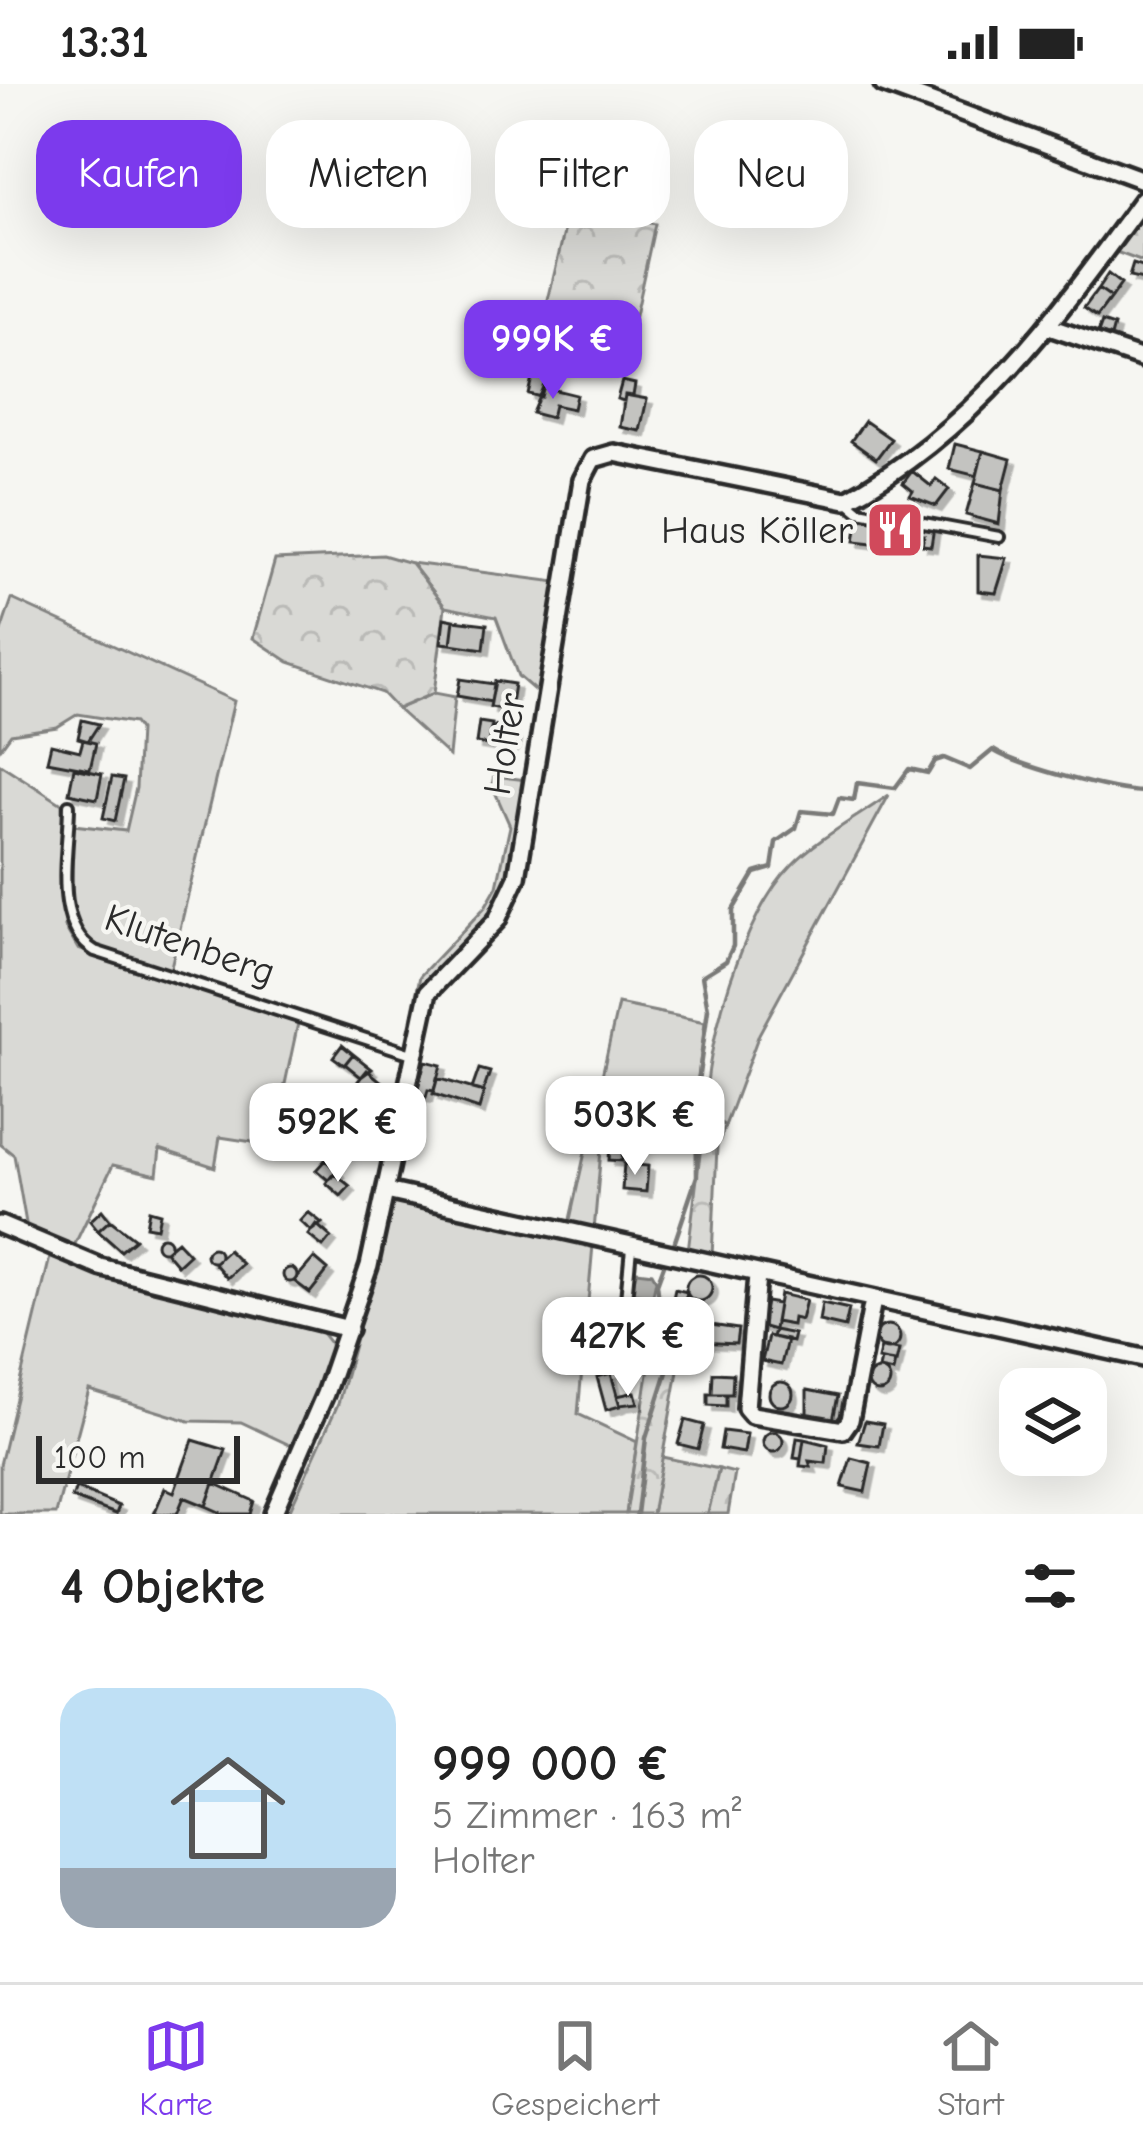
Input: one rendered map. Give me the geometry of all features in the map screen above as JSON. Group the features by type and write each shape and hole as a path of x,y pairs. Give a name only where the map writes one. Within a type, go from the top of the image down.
{"street":[{"path":"883,84 1143,180"},
{"path":"845,500 910,463 1049,327 1143,199"},
{"path":"1049,327 1143,359"},
{"name":"Holter","path":"273,1514 349,1329 386,1191 428,992 497,920 517,877 582,480 593,459 614,453 845,500"},
{"path":"386,1191 1143,1358"},
{"path":"0,1225 100,1267 349,1329"},
{"path":"757,1275 746,1408 752,1415 843,1430 850,1420 873,1300"}],"lane":[{"path":"845,500 859,511 999,537"},
{"name":"Klutenberg","path":"69,805 68,915 78,941 94,951 412,1054"},
{"path":"623,1330 631,1246"}],"path":[{"path":"692,1105 704,1105"}],"green space":[{"path":"1143,217 1143,262 1116,252"},
{"path":"565,228 654,228 624,366 534,360"},
{"path":"383,555 411,563 445,607 434,693 397,709 382,693 289,662 253,638 275,560"},
{"path":"411,563 557,582 541,696 518,676 496,617 445,607"},
{"path":"12,599 234,701 170,971 107,952 76,931 70,898 73,825 126,831 136,788 139,730 134,723 78,714 57,727 11,734 0,749 0,634"},
{"path":"434,693 455,697 449,756 397,709"},
{"path":"0,764 62,804 65,927 78,949 298,1023 272,1145 220,1137 215,1167 160,1149 157,1175 113,1165 73,1248 27,1229 14,1155 0,1144"},
{"path":"494,776 527,780 510,888 493,917 426,989 411,1020 420,976 485,907 497,886 510,826 492,785"},
{"path":"889,795 759,1034 725,1126 705,1113 712,1052 730,982 758,915 774,887 802,855"},
{"path":"618,1004 705,1022 690,1143 602,1138 594,1231 569,1224"},
{"path":"705,1113 725,1126 717,1147 712,1257 688,1251"},
{"path":"393,1200 593,1245 578,1414 637,1442 626,1514 288,1514 338,1404"},
{"path":"51,1253 315,1324 330,1343 331,1355 294,1447 241,1422 189,1421 89,1390 56,1514 0,1514 0,1465"},
{"path":"656,1323 686,1327 652,1514 626,1514"},
{"path":"662,1457 719,1469 708,1514 652,1514"},
{"path":"719,1469 735,1473 728,1514 708,1514"}],"water":[{"path":"637,1271 652,1273 656,1280 651,1304 640,1308 628,1286"}],"building":[{"path":"1133,264 1143,267 1143,280 1129,277"},
{"path":"1108,274 1121,284 1111,298 1098,289"},
{"path":"1098,289 1111,298 1097,317 1084,308"},
{"path":"1102,322 1114,326 1111,337 1098,333"},
{"path":"589,339 607,344 604,358 585,353"},
{"path":"534,370 547,373 541,397 528,394"},
{"path":"622,381 635,384 633,396 625,395 624,401 617,399"},
{"path":"543,387 576,395 573,409 554,405 551,418 532,413"},
{"path":"625,395 647,399 640,431 620,427"},
{"path":"865,421 891,439 876,459 851,441"},
{"path":"955,444 983,451 977,476 949,469"},
{"path":"983,451 1011,459 1003,490 975,483"},
{"path":"912,471 931,486 936,479 949,489 936,506 910,496 913,491 903,483"},
{"path":"975,483 1003,490 999,524 966,515"},
{"name":"Haus Köller","path":"859,514 934,527 931,546 922,545 924,535 905,532 883,537 882,544 855,541"},
{"path":"978,555 1007,558 996,593 978,591"},
{"path":"444,618 454,620 451,644 441,643"},
{"path":"454,620 487,624 484,649 451,644"},
{"path":"460,679 494,684 491,702 457,696"},
{"path":"495,681 514,684 510,710 490,707"},
{"path":"82,720 99,724 88,741 78,738"},
{"path":"479,722 492,724 488,745 476,743"},
{"path":"502,724 515,737 502,750 489,737"},
{"path":"83,740 96,743 90,769 47,761 51,744 80,751"},
{"path":"74,768 102,774 97,799 69,793"},
{"path":"112,777 124,779 115,821 103,818"},
{"path":"342,1045 353,1054 344,1065 333,1057"},
{"path":"353,1054 372,1069 361,1077 345,1064"},
{"path":"425,1061 441,1065 434,1091 428,1090 426,1097 416,1095"},
{"path":"479,1069 490,1072 483,1092 472,1089"},
{"path":"367,1070 382,1082 373,1093 358,1081"},
{"path":"437,1078 484,1092 479,1109 433,1094"},
{"path":"341,1113 351,1123 341,1133 331,1123"},
{"path":"352,1122 366,1135 357,1146 342,1132"},
{"path":"610,1144 623,1145 622,1161 609,1160"},
{"path":"325,1160 339,1172 328,1180 316,1170"},
{"path":"624,1164 648,1166 646,1192 622,1190"},
{"path":"334,1173 350,1186 341,1196 326,1183"},
{"path":"102,1210 110,1220 98,1231 90,1221"},
{"path":"149,1210 160,1213 157,1228 146,1226"},
{"path":"308,1212 322,1223 311,1231 300,1221"},
{"path":"110,1220 135,1239 121,1251 98,1231"},
{"path":"316,1224 331,1237 323,1247 308,1235"},
{"path":"163,1237 170,1244 163,1251 156,1244"},
{"path":"177,1241 189,1254 177,1265 165,1251"},
{"path":"213,1248 220,1255 213,1262 206,1255"},
{"path":"228,1250 242,1264 227,1278 214,1263"},
{"path":"314,1258 328,1270 310,1293 294,1281"},
{"path":"290,1268 297,1275 290,1282 283,1275"},
{"path":"699,1275 712,1288 699,1301 686,1288"},
{"path":"675,1289 687,1292 684,1306 672,1303"},
{"path":"780,1294 806,1300 801,1320 793,1318 792,1325 775,1322"},
{"path":"766,1302 778,1304 774,1330 760,1326"},
{"path":"822,1303 849,1309 845,1327 819,1321"},
{"path":"711,1325 738,1329 736,1344 700,1342 702,1330 710,1331"},
{"path":"888,1325 897,1328 897,1346 888,1349 879,1346 876,1337 879,1328"},
{"path":"774,1330 794,1334 792,1342 772,1337"},
{"path":"768,1336 787,1340 781,1365 762,1361"},
{"path":"607,1338 619,1350 607,1362 595,1350"},
{"path":"881,1347 899,1350 896,1363 878,1359"},
{"path":"881,1360 895,1362 893,1372 879,1369"},
{"path":"879,1370 890,1381 879,1392 868,1381"},
{"path":"611,1373 620,1406 606,1410 597,1377"},
{"path":"713,1373 733,1374 732,1394 712,1394"},
{"path":"781,1382 793,1394 781,1406 769,1394"},
{"path":"807,1390 838,1396 833,1420 807,1415"},
{"path":"635,1392 638,1403 620,1405 617,1396"},
{"path":"708,1394 726,1394 726,1406 708,1405"},
{"path":"685,1420 704,1425 698,1449 678,1444"},
{"path":"865,1421 883,1424 879,1446 858,1443"},
{"path":"723,1431 747,1434 744,1453 720,1449"},
{"path":"773,1432 783,1442 773,1452 763,1442"},
{"path":"797,1438 804,1439 801,1459 794,1458"},
{"path":"804,1439 828,1445 826,1463 809,1461 811,1467 800,1466"},
{"path":"193,1440 226,1450 206,1506 184,1497 177,1514 154,1514 165,1488 174,1492"},
{"path":"851,1458 871,1463 865,1492 842,1487"},
{"path":"214,1483 254,1501 250,1514 224,1514 206,1506"},
{"path":"76,1488 119,1506 116,1514 72,1498"}],"waterway":[{"path":"673,1247 697,1176 696,1096 708,1009 702,976 726,961 733,946 733,910 755,873 772,868 776,842 796,828 801,811 833,814 839,798 854,800 857,783 895,788 909,769 928,773 935,761 944,758 970,769 993,750 1065,777 1143,792"},
{"path":"637,1514 646,1438 667,1372 657,1284 664,1265"}],"place":[{"name":"Haus Köller","path":"895,530"}]}
